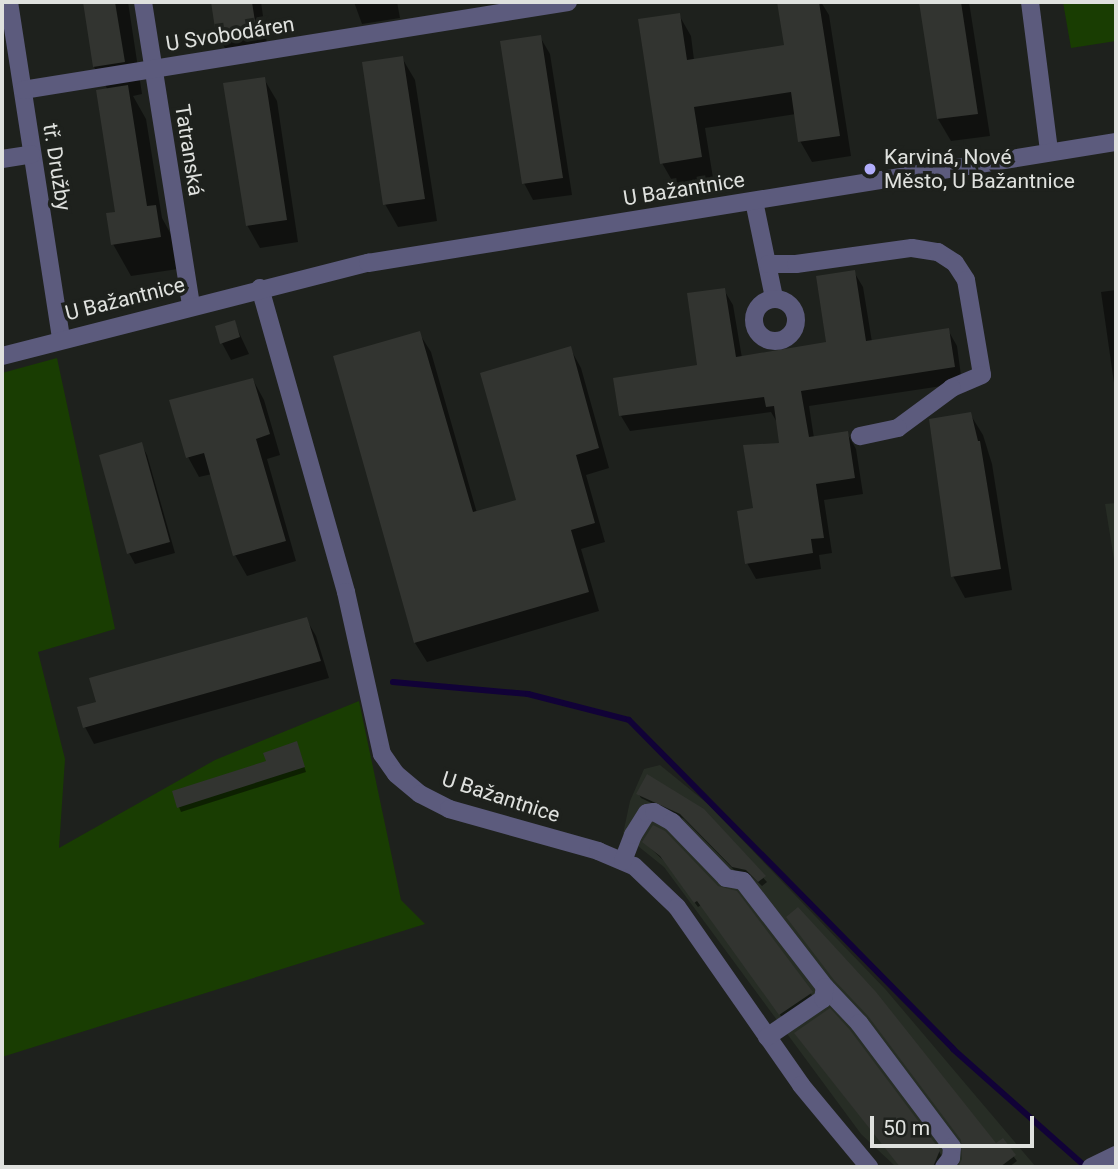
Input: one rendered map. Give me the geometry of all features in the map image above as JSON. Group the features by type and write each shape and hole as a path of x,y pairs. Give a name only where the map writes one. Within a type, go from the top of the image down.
{"street":[{"name":"tř. Družby","path":"9,2 61,338"},
{"name":"Tatranská","path":"143,2 191,306"},
{"name":"U Svobodáren","path":"23,90 568,2"},
{"path":"1030,2 1049,151"},
{"name":"U Bažantnice","path":"2,356 61,338 368,262 1116,142"},
{"path":"2,159 32,155"},
{"path":"754,201 774,298"},
{"path":"768,264 796,264 912,248 939,253 955,263 967,280 982,375 952,388 898,428 860,436"},
{"name":"U Bažantnice","path":"260,288 345,592 382,754 396,774 421,794 449,809 598,851 634,866 677,907 801,1085 869,1167"},
{"path":"623,861 647,813 654,812 672,822 726,877 743,881 824,987 859,1023 952,1147 951,1158 944,1167"},
{"path":"767,1037 823,999 824,987"}],"shaded area":[{"path":"1116,503 1116,572 1105,504"},
{"path":"660,765 708,804 886,990 1036,1167 896,1167 861,1134 664,867 623,834 630,801 644,769"}],"green space":[{"path":"1063,2 1116,2 1116,41 1071,48"},
{"path":"57,358 115,629 38,652 65,759 59,848 215,760 359,701 401,900 425,924 2,1057 2,373"}],"building":[{"path":"83,2 115,2 125,62 93,67"},
{"path":"211,2 252,2 256,28 216,35"},
{"path":"777,2 819,2 840,136 798,142 791,92 694,107 702,157 660,164 638,19 680,13 687,60 784,45"},
{"path":"919,2 961,2 978,114 937,119"},
{"path":"541,35 563,178 522,184 500,41"},
{"path":"403,56 425,199 383,205 362,62"},
{"path":"265,77 287,220 246,226 223,83"},
{"path":"128,85 147,206 156,205 161,237 111,245 106,213 115,212 96,90"},
{"path":"855,270 866,341 949,328 955,367 801,391 809,437 848,431 855,478 816,484 824,538 811,539 813,553 745,564 737,511 753,508 743,445 779,443 774,406 766,407 764,397 619,416 613,378 697,365 687,293 725,288 736,357 826,342 816,276"},
{"path":"235,320 240,337 220,344 215,326"},
{"path":"420,331 473,512 516,500 480,373 571,346 599,448 576,455 595,523 571,530 589,592 414,643 333,356"},
{"path":"253,378 270,434 256,439 286,541 233,556 204,453 186,458 169,400"},
{"path":"971,412 980,441 1001,569 951,577 929,419"},
{"path":"142,442 170,542 127,554 99,455"},
{"path":"307,617 321,661 83,728 77,707 96,702 89,678"},
{"path":"297,741 305,767 177,808 172,791 266,761 263,753"},
{"path":"647,774 704,809 766,876 758,882 746,870 732,867 680,814 636,794"},
{"path":"653,825 665,831 718,886 737,891 813,992 779,1015 697,901 694,903 660,856 642,842"},
{"path":"798,907 876,992 996,1143 1003,1138 1016,1155 1000,1167 958,1167 962,1159 961,1140 868,1016 834,980 786,917"},
{"path":"830,1008 850,1030 940,1150 933,1167 900,1167 794,1033"}],"waterway":[{"path":"393,682 528,694 629,720 953,1049 1086,1167"}],"place":[{"name":"Karviná, Nové Město, U Bažantnice","path":"870,169"}]}
